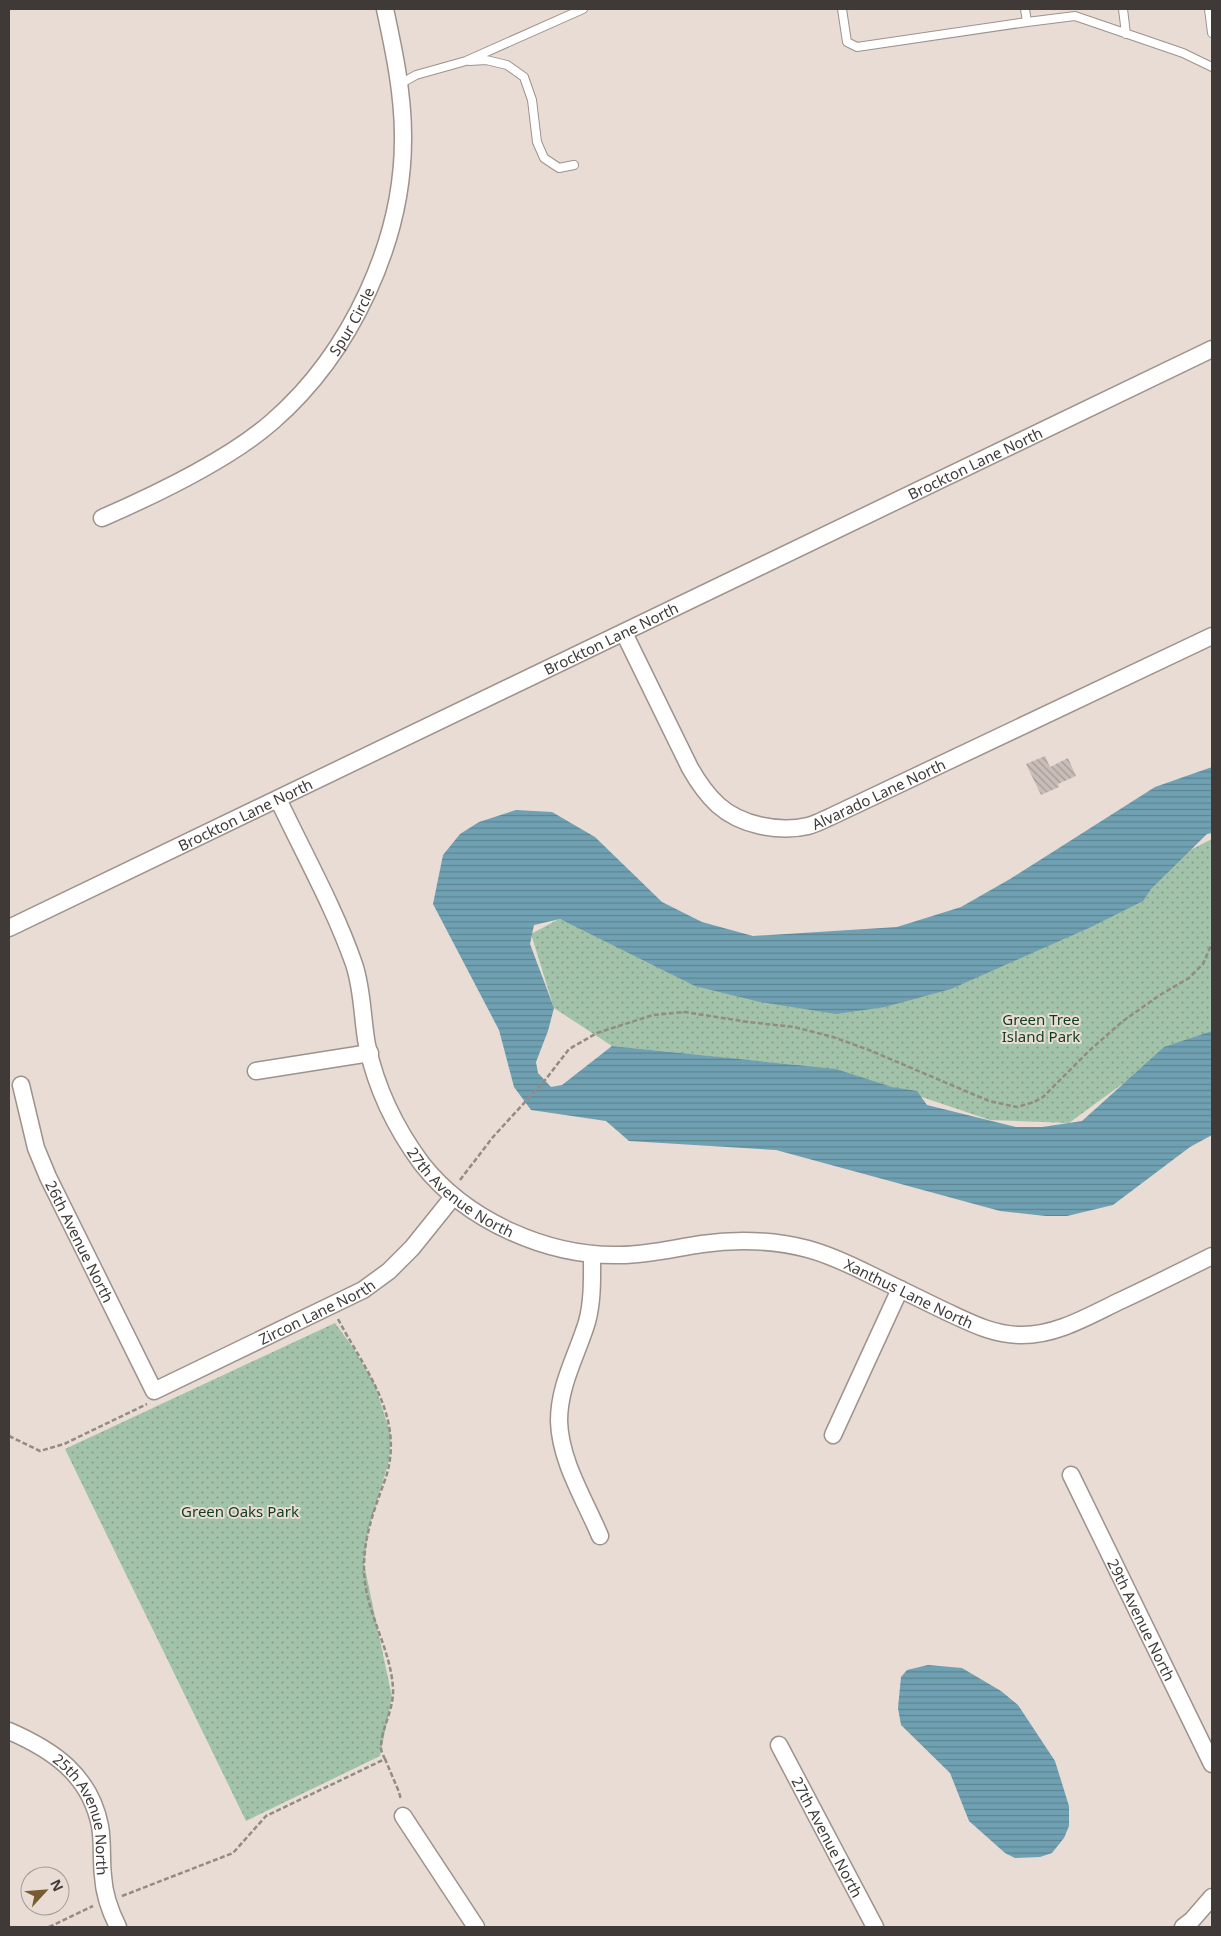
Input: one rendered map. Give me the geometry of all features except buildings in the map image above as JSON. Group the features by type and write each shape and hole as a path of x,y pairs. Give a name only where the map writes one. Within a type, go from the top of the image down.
{"street":[{"name":"Spur Circle","path":"102,518 185,478 261,431 301,394 332,355 357,313 377,269 391,223 400,179 403,136 400,84 385,9"},
{"name":"Brockton Lane North","path":"9,928 1212,349"},
{"name":"Alvarado Lane North","path":"624,633 702,789 718,806 738,818 761,826 784,828 809,826 830,817 1212,636"},
{"name":"27th Avenue North","path":"278,799 344,937 355,967 363,998 367,1043 379,1086 398,1126 423,1164 453,1196 484,1218 518,1235 554,1247 592,1254"},
{"path":"256,1071 370,1053"},
{"name":"26th Avenue North","path":"21,1085 36,1148 48,1177 154,1391"},
{"name":"Zircon Lane North","path":"154,1391 363,1290 389,1271 412,1248 453,1196"},
{"name":"Xanthus Lane North","path":"592,1254 620,1256 706,1243 741,1241 777,1242 811,1250 844,1262 996,1333 1024,1335 1051,1332 1076,1322 1212,1256"},
{"path":"592,1254 591,1300 588,1314 568,1370 562,1395 559,1421 562,1446 568,1463 600,1536"},
{"path":"833,1434 900,1289"},
{"name":"29th Avenue North","path":"1070,1475 1212,1764"},
{"name":"25th Avenue North","path":"9,1731 41,1746 62,1760 80,1780 93,1802 100,1826 103,1877 107,1900 118,1927"},
{"name":"27th Avenue North","path":"779,1746 875,1927"},
{"path":"403,1816 476,1927"},
{"path":"1183,1927 1192,1920 1212,1897"}],"lane":[{"path":"400,84 416,75 466,61 584,9"},
{"path":"842,9 847,42 858,47 1075,16 1183,53 1212,67"},
{"path":"1025,9 1027,22"},
{"path":"1123,9 1126,34"},
{"path":"1209,9 1212,33"},
{"path":"466,61 486,60 507,65 524,77 532,100 537,142 544,158 559,168 574,165"}],"path":[{"path":"459,1181 493,1137 546,1079 569,1049 597,1033 620,1024 653,1015 685,1012 794,1027 870,1050 989,1101 1017,1107 1025,1106 1043,1097 1091,1049 1123,1021 1189,978 1203,964 1212,943"},
{"path":"336,1317 366,1367 385,1408 392,1442 386,1475 374,1508 366,1541 364,1568 366,1594 390,1663 393,1691 380,1746 399,1792 403,1816"},
{"path":"9,1436 40,1451 64,1444 158,1399 154,1391"},
{"path":"50,1927 107,1900 233,1853 266,1816 385,1759"}],"green space":[{"name":"Green Tree Island Park","path":"1212,839 1212,1031 1125,1082 1069,1123 990,1120 892,1087 795,1065 612,1046 554,1008 531,934 559,919 875,1008"},
{"name":"Green Oaks Park","path":"335,1323 354,1349 375,1385 391,1436 389,1461 368,1531 364,1564 392,1697 380,1756 246,1821 65,1449"}],"water":[{"path":"1212,767 1212,833 1207,834 1151,889 1143,901 1091,927 951,989 885,1007 836,1014 760,1002 695,986 560,919 534,925 530,944 554,1008 548,1031 536,1062 538,1073 551,1087 562,1085 612,1046 836,1069 892,1087 917,1091 927,1105 1016,1127 1042,1127 1082,1121 1164,1047 1212,1031 1212,1135 1190,1147 1113,1205 1067,1216 1046,1216 1000,1211 776,1150 629,1141 606,1121 531,1110 514,1087 499,1030 433,904 443,855 460,834 479,822 516,810 552,812 595,837 662,902 702,922 753,936 897,927 961,907 1010,879 1155,787"},
{"path":"928,1665 962,1668 1001,1691 1018,1705 1055,1761 1069,1806 1069,1826 1064,1838 1052,1853 1040,1857 1015,1858 1005,1853 969,1821 950,1773 901,1725 898,1708 901,1677 907,1670"}]}
